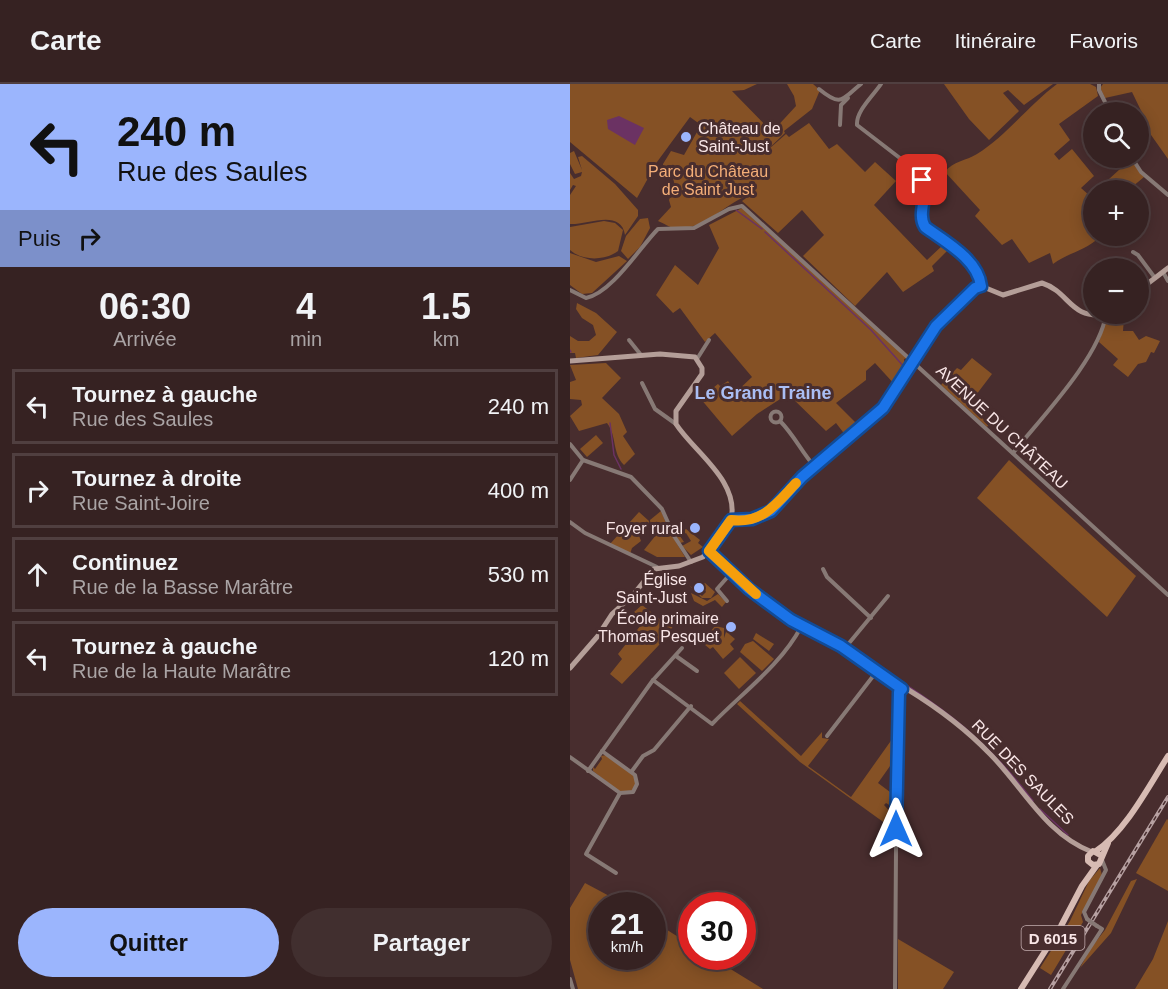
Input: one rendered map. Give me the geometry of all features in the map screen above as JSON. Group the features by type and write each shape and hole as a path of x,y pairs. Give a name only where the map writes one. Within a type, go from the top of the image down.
{"main road":[{"name":"D 6015","path":"1021,989 1100,860 1109,840 1168,756"},
{"name":"D 6015","path":"1082,886 1091,856 1109,840"},
{"path":"1091,856 1100,860"},
{"path":"1091,856 1100,860"}],"street":[{"path":"840,125 841,105 861,84"},
{"path":"881,84 862,110 856,121 857,125 919,175 925,188 922,222 925,227 961,254 975,271 981,286"},
{"path":"1099,84 1099,90 1105,102"},
{"path":"819,89 837,101 848,97"},
{"path":"1138,168 1168,195"},
{"name":"AVENUE DU CHÂTEAU","path":"570,290 580,298 592,297 636,257 658,229 694,228 739,205 746,208 1168,595"},
{"path":"1132,252 1138,255 1155,278"},
{"path":"1149,283 1166,270 1168,281"},
{"path":"731,520 752,519 771,511 814,466 883,408 915,363 929,337 952,309 975,288 981,286 1003,295 1042,283 1078,312 1083,313"},
{"path":"1013,453 1052,406 1094,347 1102,324"},
{"path":"629,340 640,355"},
{"path":"697,359 709,340"},
{"path":"570,362 640,355 689,354 697,359 702,374 676,411 676,424"},
{"path":"570,522 585,533 657,567 691,562 709,551 731,520 728,495 717,472 676,424 655,409 642,383"},
{"path":"780,421 794,435 798,448 814,466"},
{"path":"570,444 583,460 631,477 662,509 674,536 691,562"},
{"path":"570,480 572,472 583,460"},
{"name":"RUE DES SAULES","path":"709,551 749,589 801,627 845,648 902,689 929,702 970,734 1005,770 1034,807 1091,856"},
{"path":"570,668 597,637 612,614 657,567"},
{"path":"823,569 827,577 871,618"},
{"path":"727,601 717,589 732,572"},
{"path":"845,648 888,596"},
{"path":"653,680 691,706 712,724 791,644 801,627"},
{"path":"588,771 653,680 681,648"},
{"path":"676,655 697,671"},
{"path":"827,736 878,671"},
{"path":"895,989 897,714 899,692 902,689"},
{"path":"632,771 643,756 654,750 691,706"},
{"path":"570,757 620,794 629,794 636,789 637,779 632,771 602,751"},
{"path":"616,873 586,854 620,794"},
{"path":"1063,989 1102,929 1086,919 1084,912 1104,874 1100,860"},
{"path":"570,979 573,989"}],"green space":[{"name":"Parc du Château de Saint Just","path":"570,84 757,84 744,90 732,91 772,132 796,106 794,96 787,84 813,84 820,90 812,109 784,131 785,133 762,155 786,134 789,137 809,123 829,149 837,144 865,172 875,162 896,181 874,205 927,260 944,244 950,248 932,266 934,271 903,292 887,272 855,306 803,256 824,235 802,210 778,233 742,201 752,194 697,225 687,228 669,226 658,221 671,207 669,200 675,186 672,174 663,169 663,164 671,151 684,155 701,125 690,117 657,162 637,198 570,142"},
{"path":"944,84 1053,84 1024,105 1008,90 1003,93 1019,111 989,140 969,119"},
{"path":"1057,84 1090,84 1096,87 1098,96 1090,102 1083,102 1083,107 1059,124 1070,140 1054,154 1059,160 1072,149 1083,162 1083,168 1087,168 1094,176 1090,180 1083,180 1081,188 1083,190 1083,246 1087,246 1053,264 1050,253 1029,263 1012,239 1002,245 975,216 980,210 945,172 988,147"},
{"path":"1103,84 1168,84 1168,159 1149,132 1149,102 1137,102 1132,92 1105,98 1100,88"},
{"path":"574,151 582,170 578,157 582,156 615,184 638,210 638,216 625,235 617,222 610,220 570,224 570,195 576,186 573,185 570,190 570,173 574,179 581,176 582,172 575,174 570,164 570,153"},
{"path":"1121,168 1138,168 1144,177 1140,180 1108,180"},
{"path":"742,208 907,358 904,359 905,373 896,386 875,363 866,371 866,380 836,403 859,426 846,436 836,423 826,431 788,394 757,414 732,436 700,398 718,384 720,386 728,381 736,392 752,377 715,333 705,342 680,308 673,313 656,295 675,265 698,285 719,248 709,225"},
{"path":"648,218 650,228 640,247 628,259 621,251 626,236 640,219"},
{"path":"604,221 615,223 623,230 618,251 607,257 587,258 570,250 570,227"},
{"path":"570,253 596,262 619,256 627,261 592,293 582,294 570,285"},
{"path":"577,303 596,313 617,332 598,355 576,358 575,353 570,353 570,336 578,341 589,341 596,335 593,325 582,318 576,309"},
{"path":"1105,324 1124,324 1123,331 1133,331 1139,340 1146,336 1160,341 1146,362 1138,364 1128,377 1113,365 1118,359 1099,342"},
{"path":"972,358 992,374 976,395 972,391 963,401 989,424 987,427 941,385 957,368 961,370"},
{"path":"606,363 621,378 602,398 619,414 627,432 623,436 635,454 624,465 620,460 607,423 579,431 570,416 582,405 581,400 570,399 570,382 576,380 570,365"},
{"path":"596,435 603,443 587,457 580,449"},
{"path":"1009,460 1136,576 1107,617 977,498"},
{"path":"661,511 667,525 654,530 650,520"},
{"path":"639,512 649,521 648,526 638,533 641,541 632,548 630,554 610,544"},
{"path":"668,529 685,557 657,557 644,550 656,535"},
{"path":"686,529 700,540 698,543 703,547 691,555 682,546 691,541 686,533 680,536 684,542 680,543 676,536"},
{"path":"705,583 715,592 711,598 702,598 689,585 702,596 706,592 702,585"},
{"path":"691,593 707,601 718,594 726,602 722,607 715,600 703,606 694,601"},
{"path":"642,605 661,620 666,621 670,616 677,621 659,645 622,684 610,674 622,659 618,654 645,620 634,612"},
{"path":"715,626 724,628 724,638 728,626 732,631 729,634 735,639 730,644 734,649 723,659 713,647 710,649 699,640 702,635 706,637"},
{"path":"756,633 774,644 769,651 753,639"},
{"path":"753,641 774,659 762,671 740,652 745,644"},
{"path":"740,657 756,673 739,689 724,673"},
{"path":"740,701 801,756 822,732 822,738 829,739 808,766 851,797 895,735 895,759 878,783 894,795 894,808 886,803 884,805 894,816 893,829 800,762 737,704"},
{"path":"606,755 634,775 637,782 632,791 620,792 593,771 593,767 595,769 602,759 601,756"},
{"path":"1168,820 1168,891 1136,873"},
{"path":"1100,868 1102,875 1081,915 1083,922 1051,975 1040,968 1070,921 1089,881"},
{"path":"1137,879 1111,933 1080,968 1090,949 1105,930 1131,881"},
{"path":"585,883 602,892 588,892 588,970 666,970 666,929 678,937 678,970 732,970 763,989 578,989 570,960 570,908"},
{"path":"1168,921 1168,989 1135,989 1153,959"},
{"path":"898,939 954,972 943,989 898,989"}],"shaded area":[{"path":"619,116 644,128 635,145 608,129 607,120"}],"waterway":[{"path":"736,210 762,229"},
{"path":"765,232 871,330 906,369"},
{"path":"610,423 614,455 621,469"},
{"path":"900,681 939,707 972,734 1003,765 1033,801"},
{"path":"1040,809 1068,835"}],"railway":[{"path":"1050,989 1168,797"}],"slow traffic":[{"path":"756,594 709,551 731,520 761,517 771,511 796,483"}],"place":[{"name":"Château de Saint-Just","path":"686,137"},
{"name":"Foyer rural","path":"695,528"},
{"name":"Église Saint-Just","path":"699,588"},
{"name":"École primaire Thomas Pesquet","path":"731,627"}],"district":[{"name":"Le Grand Traine","path":"763,393"}],"route":[{"path":"896,829 897,702 902,689 841,646 791,620 749,589 709,551 731,520 761,517 771,511 802,477 883,408 915,363 936,326 975,288 981,286 975,271 961,254 925,227 922,222 921,215 925,197 922,180"}]}
